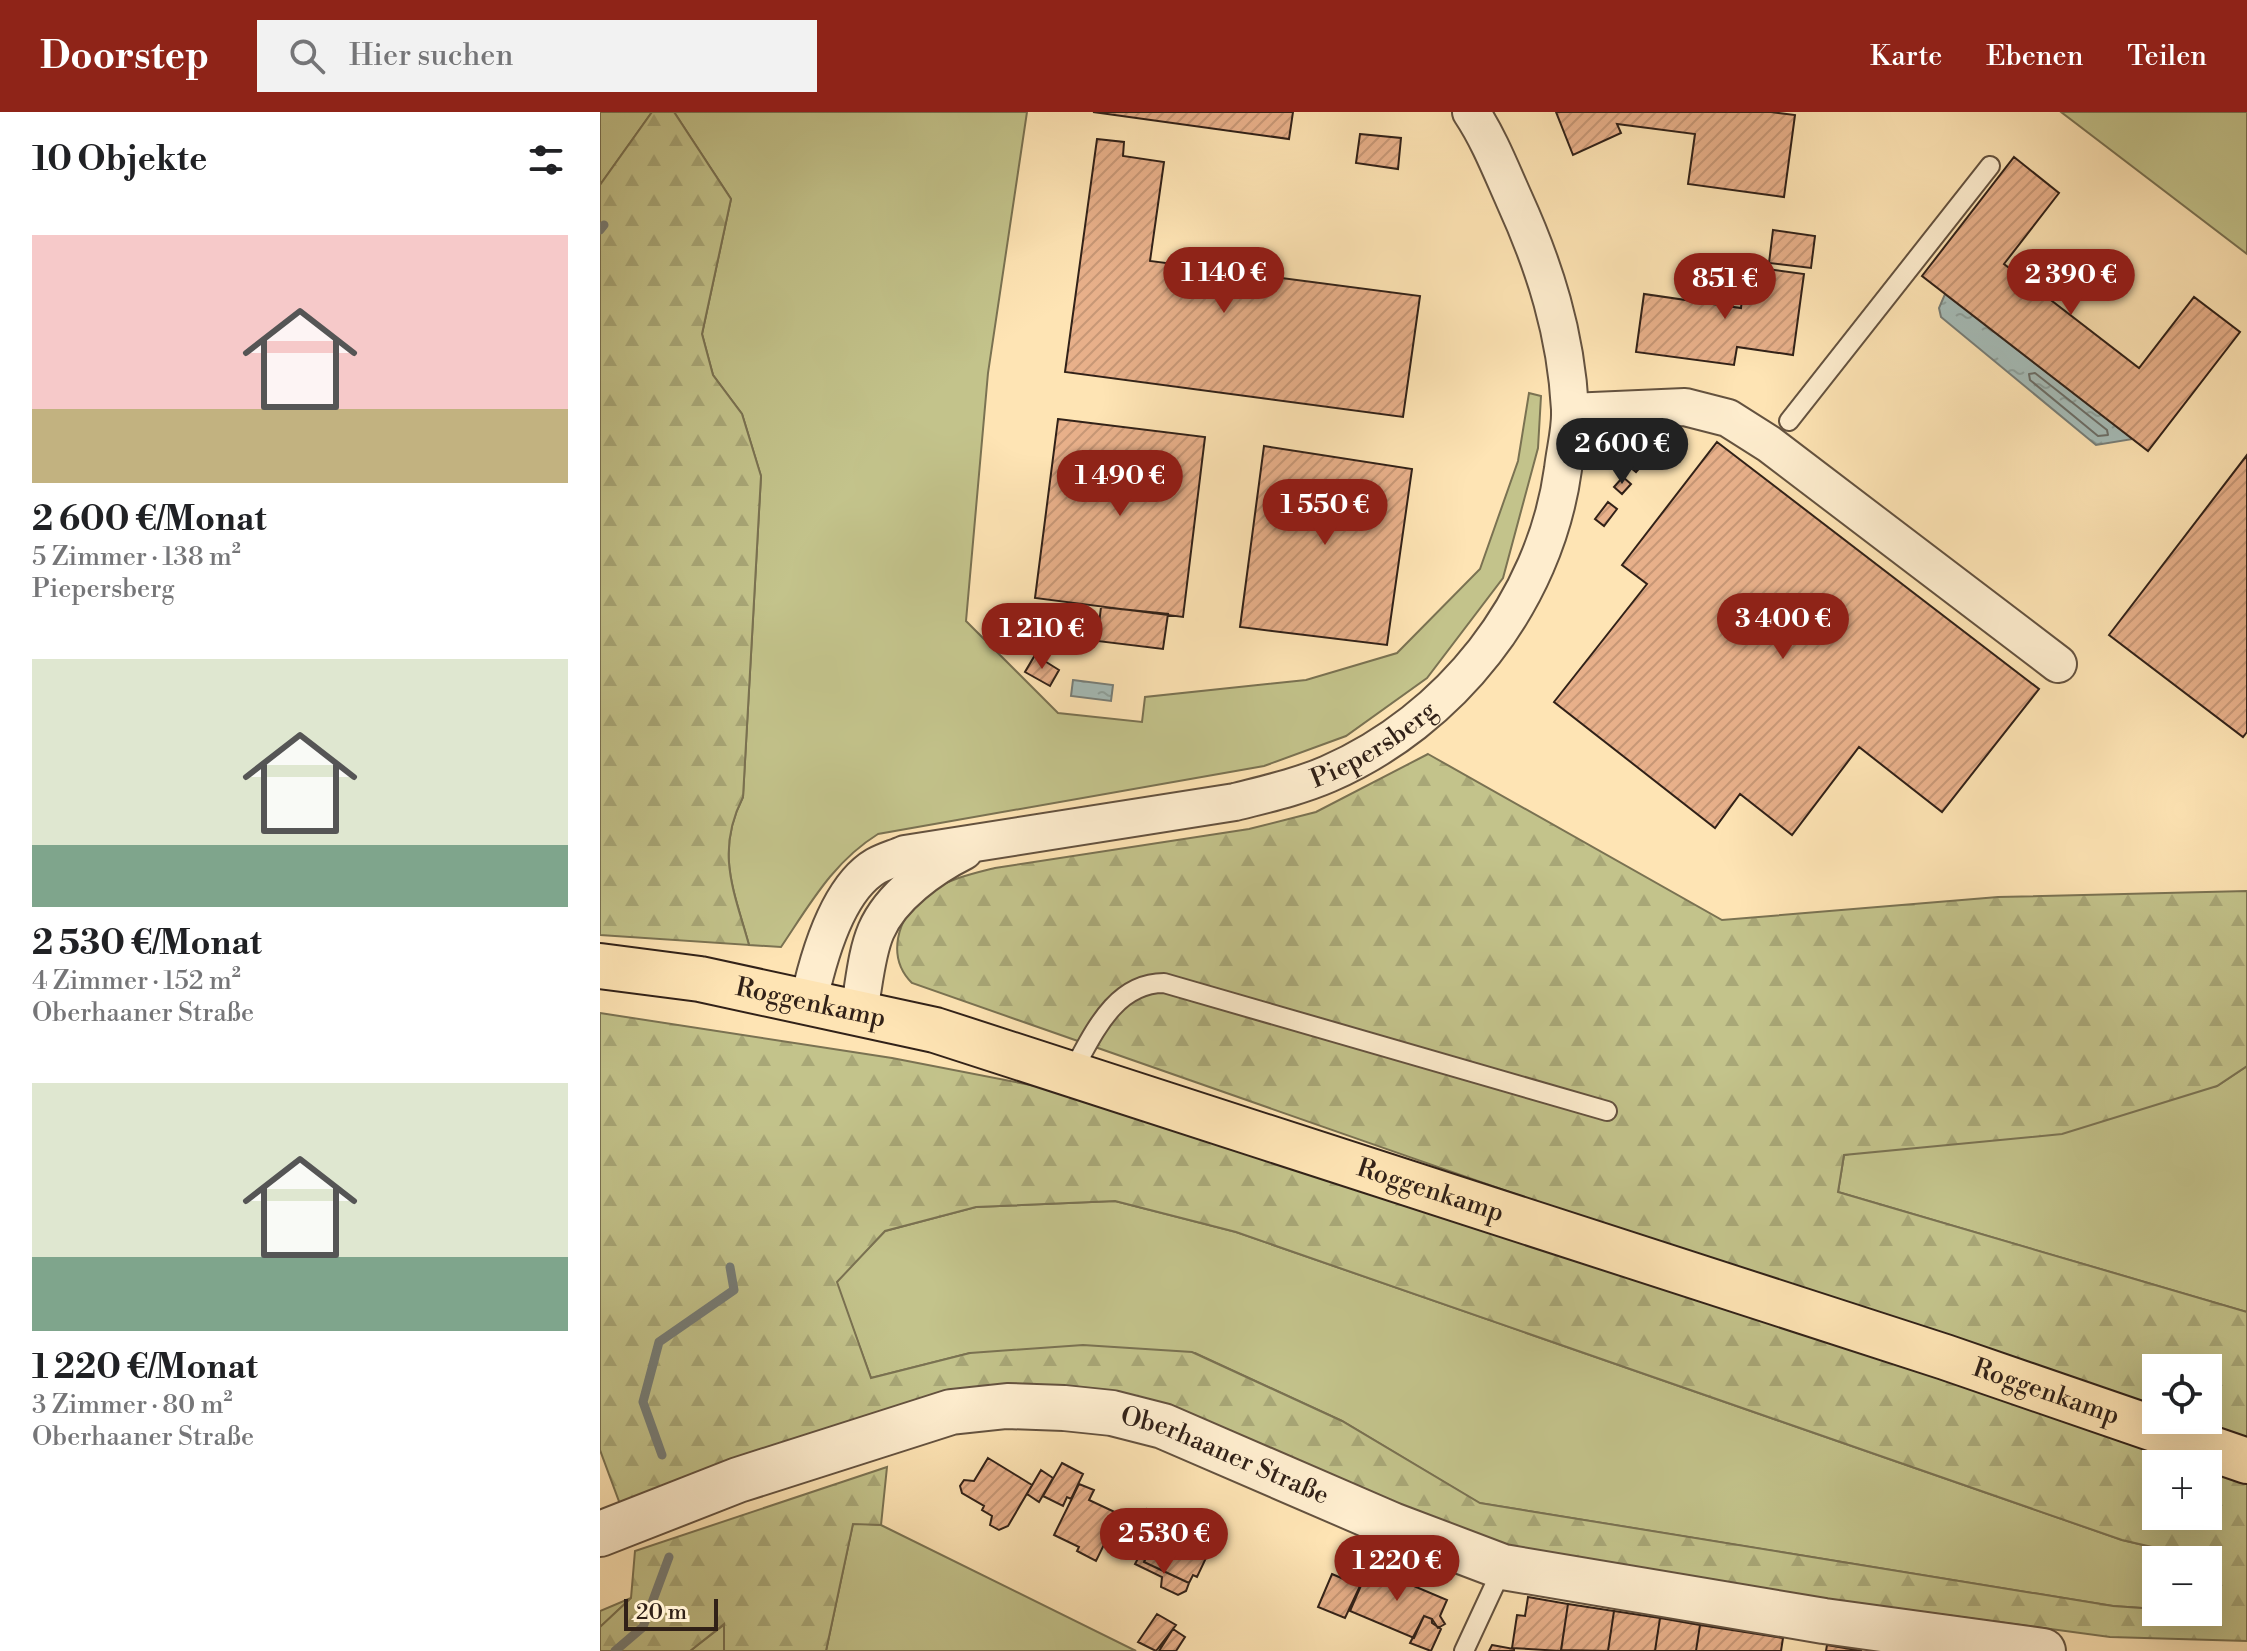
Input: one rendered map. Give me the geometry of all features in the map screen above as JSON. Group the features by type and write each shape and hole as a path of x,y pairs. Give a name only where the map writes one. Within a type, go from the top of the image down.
{"main road":[{"name":"Roggenkamp","path":"600,966 700,979 859,1011 1072,1072 2211,1445 2247,1461"}],"street":[{"name":"Piepersberg","path":"809,1000 817,964 851,888 874,867 905,854 1235,802 1329,774 1405,730 1446,695 1483,654 1518,601 1542,549 1558,503 1570,412 1561,330 1549,285 1478,117"},
{"path":"1570,412 1685,407 1728,418 1769,444 2058,664"},
{"name":"Piepersberg","path":"859,1011 876,931 896,902 940,863 983,841"},
{"name":"Oberhaaner Straße","path":"600,1534 738,1480 951,1412 1007,1406 1064,1408 1112,1413 1163,1426 1378,1520 1503,1567 1824,1621 2043,1651"}],"lane":[{"path":"1789,421 1990,166"},
{"path":"1072,1072 1116,1002 1134,990 1164,983 1607,1111"},
{"path":"1464,1651 1503,1567"}],"green space":[{"path":"600,112 652,112 600,185"},
{"path":"652,112 674,112 731,199 702,334 713,375 742,414 761,476 743,797 730,836 729,854 733,889 749,945 600,935 600,185"},
{"path":"674,112 1027,112 988,373 966,621 1058,713 1142,722 1145,697 1306,680 1397,653 1480,569 1518,461 1529,393 1541,396 1538,448 1503,578 1427,678 1346,736 1264,766 878,834 835,871 781,947 749,945 733,889 729,853 730,836 743,797 761,476 742,414 713,375 702,334 731,199"},
{"path":"2061,112 2247,112 2247,254"},
{"path":"1428,754 1722,920 1998,897 2247,891 2247,1066 2217,1086 2062,1134 1844,1155 1838,1192 2247,1312 2247,1450 2202,1434 2222,1434 2222,1354 2142,1354 2142,1413 912,983 899,962 898,938 907,915 932,890 967,875 995,868 1249,829 1316,812"},
{"path":"600,1013 892,1058 1128,1104 2154,1450 2142,1450 2142,1530 2222,1530 2222,1473 2247,1482 2247,1641 2110,1637 1511,1557 1101,1392 620,1504 600,1450","holes":["1115,1201 1236,1232 2122,1540 2148,1546 2222,1546 2222,1626 2142,1626 2142,1608 2113,1606 1480,1503 1342,1421 1192,1352 1083,1345 970,1353 871,1378 837,1282 885,1231 976,1207"]},
{"path":"2247,1066 2247,1312 1838,1192 1844,1155 2217,1086"},
{"path":"1115,1201 1236,1232 2122,1540 2147,1546 2142,1546 2142,1608 2113,1606 1479,1503 1342,1421 1195,1353 970,1353 871,1378 836,1282 885,1231 976,1207"},
{"path":"887,1467 881,1525 853,1524 826,1651 724,1651 724,1624 690,1651 600,1651 600,1627 631,1598 635,1551"},
{"path":"853,1523 881,1525 1136,1651 826,1651"},
{"path":"631,1598 600,1627 600,1611"},
{"path":"725,1624 724,1651 690,1651"}],"water":[{"path":"1945,294 2133,439 2096,445 1941,317 1939,308"},
{"path":"1073,680 1113,685 1111,701 1071,696"}],"building":[{"path":"1093,112 1293,112 1289,139"},
{"path":"1556,112 1771,112 1795,115 1784,197 1688,184 1695,134 1617,124 1621,133 1573,155"},
{"path":"1360,134 1401,138 1398,169 1356,163"},
{"path":"1097,139 1124,142 1123,156 1164,162 1150,261 1420,296 1403,417 1065,372"},
{"path":"2014,157 2059,193 2004,264 2139,368 2194,297 2240,332 2148,451 1922,276"},
{"path":"1773,230 1815,236 1811,268 1769,263"},
{"path":"1746,266 1804,274 1793,355 1737,347 1734,365 1636,352 1644,294 1741,308"},
{"path":"1058,419 1205,437 1183,617 1035,598"},
{"path":"1717,442 2039,689 1942,812 1859,747 1792,835 1740,794 1715,828 1554,702 1647,584 1622,565"},
{"path":"1264,446 1412,469 1387,645 1240,627"},
{"path":"1626,450 1643,464 1636,472 1619,458"},
{"path":"2247,455 2247,732 2243,737 2109,635"},
{"path":"1623,477 1631,484 1622,494 1614,487"},
{"path":"1608,502 1617,509 1604,526 1595,519"},
{"path":"1101,607 1168,614 1163,649 1097,641"},
{"path":"1035,655 1059,670 1050,686 1025,672"},
{"path":"988,1458 1032,1485 1008,1526 999,1530 990,1525 992,1516 982,1510 984,1506 962,1493 960,1486 964,1480 974,1481"},
{"path":"1062,1463 1083,1474 1071,1499 1067,1497 1063,1506 1043,1496"},
{"path":"1041,1470 1053,1478 1039,1502 1027,1494"},
{"path":"1079,1484 1094,1490 1089,1500 1119,1514 1096,1561 1077,1551 1079,1547 1054,1535"},
{"path":"1147,1509 1163,1516 1147,1551 1131,1543"},
{"path":"1164,1514 1215,1539 1197,1577 1193,1575 1189,1583 1144,1562"},
{"path":"1143,1549 1149,1552 1144,1562 1189,1583 1186,1591 1178,1595 1161,1587 1162,1577 1135,1564"},
{"path":"1369,1567 1447,1600 1440,1616 1445,1624 1438,1628 1432,1619 1424,1616 1414,1638 1350,1611"},
{"path":"1332,1574 1360,1586 1345,1618 1318,1607"},
{"path":"1528,1597 1568,1604 1561,1651 1512,1648 1517,1615 1525,1616"},
{"path":"1568,1604 1614,1611 1608,1651 1561,1650"},
{"path":"1614,1611 1660,1618 1655,1651 1608,1651"},
{"path":"1157,1614 1176,1625 1156,1651 1138,1642"},
{"path":"1424,1616 1432,1619 1432,1623 1441,1629 1431,1651 1410,1643"},
{"path":"1660,1618 1700,1625 1696,1651 1655,1651"},
{"path":"1700,1625 1783,1638 1781,1651 1696,1651"},
{"path":"1173,1629 1185,1637 1176,1651 1159,1651"},
{"path":"1492,1645 1514,1649 1514,1651 1489,1651"},
{"path":"1827,1645 1862,1651 1826,1651"}],"waterway":[{"path":"600,230 604,225"},
{"path":"662,1455 643,1402 659,1342 734,1290 730,1267"},
{"path":"615,1651 643,1627 669,1557"}]}
